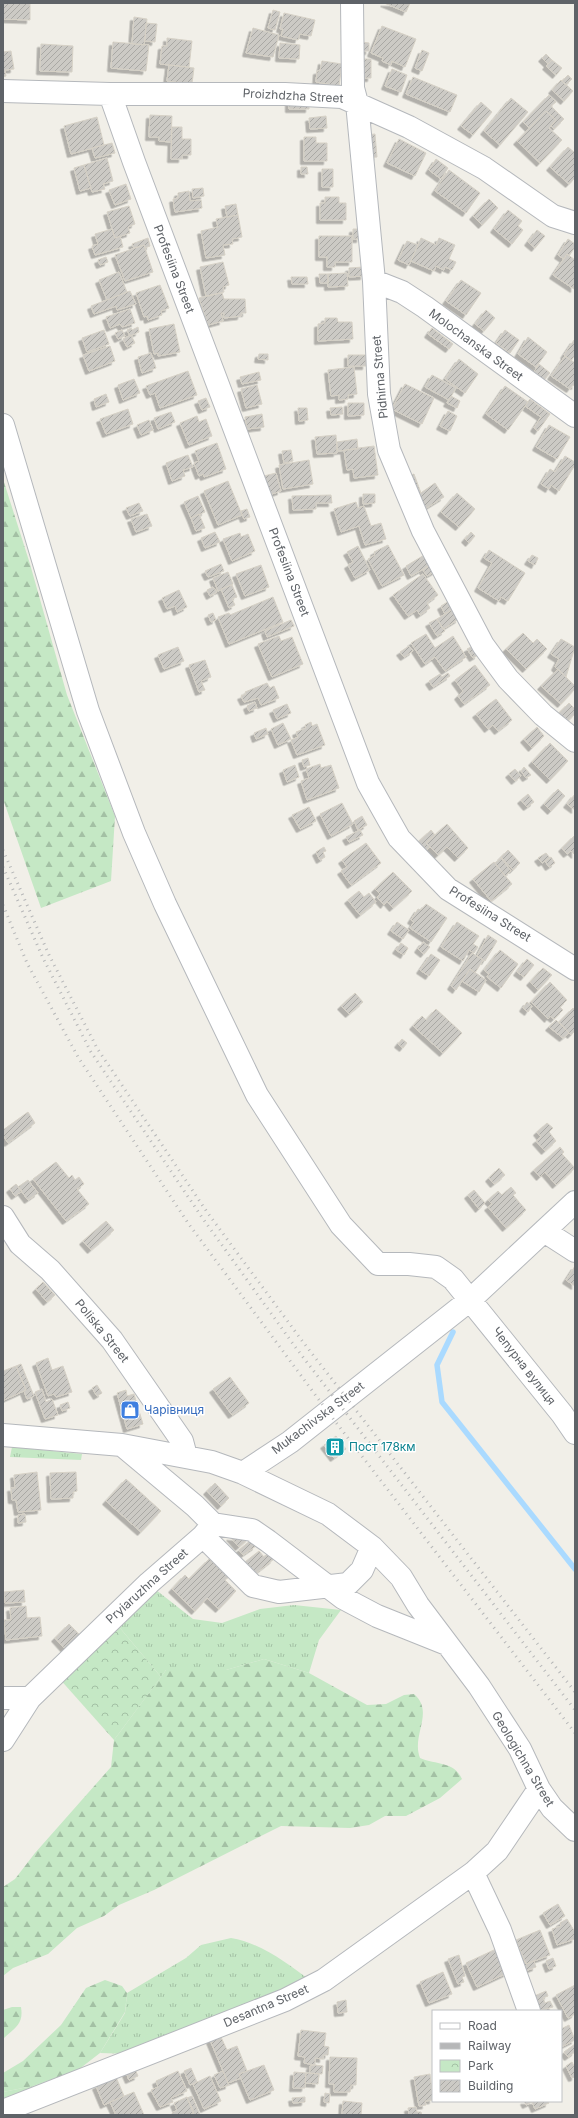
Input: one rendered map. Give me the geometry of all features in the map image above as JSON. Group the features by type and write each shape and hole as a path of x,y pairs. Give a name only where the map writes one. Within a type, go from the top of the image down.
{"street":[{"name":"Pidhirna Street","path":"352,3 353,88 357,103 374,281 379,394 389,450 403,488 483,645 508,679 543,715 575,741"},
{"name":"Proizhdzha Street","path":"3,91 110,94 285,94 342,97 409,127 484,168 552,216 575,223"},
{"name":"Profesiina Street","path":"110,94 136,169 368,783 399,838 448,889 575,969"},
{"name":"Molochanska Street","path":"374,281 402,292 425,307 575,416"},
{"name":"Чепурна вулиця","path":"3,425 88,712 131,826 165,904 256,1095 341,1225 378,1264 409,1264 436,1267 453,1279 557,1408 575,1433"},
{"name":"Mukachivska Street","path":"243,1473 290,1442 470,1300 575,1202"},
{"name":"Poliska Street","path":"3,1217 12,1243 50,1270 112,1340 182,1441 186,1456"},
{"path":"544,1231 575,1251"},
{"path":"3,1435 122,1445 186,1456 243,1473"},
{"path":"122,1445 200,1510 208,1530 253,1586 280,1592 328,1588 348,1584 362,1570 372,1547"},
{"name":"Geologichna Street","path":"243,1473 328,1514 372,1547 401,1577 418,1605 479,1686 520,1749 539,1789 552,1808 575,1830"},
{"path":"208,1530 252,1530 268,1540 328,1588 343,1598 377,1616 448,1644"},
{"name":"Pryiaruzhna Street","path":"3,1740 30,1698 149,1583 208,1530"},
{"path":"3,1698 30,1698"},
{"name":"Desantna Street","path":"3,2111 285,2000 324,1980 472,1872 497,1852 539,1789"},
{"path":"472,1872 500,1930 530,2010"}],"green space":[{"path":"3,479 30,564 67,695 115,816 111,881 41,908 3,799"},
{"path":"12,1447 82,1454 81,1460 10,1457"},
{"path":"151,1586 193,1619 222,1623 260,1609 294,1605 341,1610 319,1640 309,1673 264,1659 226,1670 166,1670 161,1677 115,1622"},
{"path":"115,1622 161,1677 114,1740 58,1677"},
{"path":"264,1659 309,1673 367,1705 386,1704 404,1695 414,1694 420,1701 423,1708 418,1741 420,1758 449,1766 459,1773 462,1779 440,1798 406,1816 385,1816 369,1825 350,1828 281,1826 154,1890 119,1905 104,1916 77,1928 48,1954 13,1968 3,1976 3,1887 15,1879 35,1853 111,1767 114,1740 166,1670 226,1670"},
{"path":"231,1938 253,1944 263,1949 311,1981 131,2054 100,2053 125,2013 127,1993 186,1958 201,1945"},
{"path":"105,1980 122,1986 127,1993 125,2012 100,2053 78,2070 33,2086 3,2092 3,2073 23,2061 61,2025 86,1988"},
{"path":"12,2007 21,2007 22,2013 20,2022 3,2039 3,2010"},
{"path":"75,2071 3,2105 3,2092 33,2086"}],"building":[{"path":"3,3 30,3 30,20 3,19"},
{"path":"384,3 410,3 406,12"},
{"path":"273,10 280,12 275,30 268,28"},
{"path":"284,13 315,20 311,36 300,34 298,40 281,36 283,29 280,29"},
{"path":"134,17 147,19 144,45 132,44"},
{"path":"146,23 157,24 155,42 145,41"},
{"path":"382,26 416,39 405,67 392,61 391,65 382,61 383,58 371,53"},
{"path":"253,28 279,35 273,57 246,53"},
{"path":"167,38 192,41 189,67 160,64 162,46 167,46"},
{"path":"113,42 149,45 146,71 111,68"},
{"path":"362,42 369,43 369,51 361,51"},
{"path":"280,43 300,45 299,59 279,58"},
{"path":"41,44 73,46 72,72 40,71"},
{"path":"422,50 429,53 422,71 415,68"},
{"path":"11,51 14,69 5,70 6,76 3,77 3,52"},
{"path":"546,54 552,60 548,64 542,58"},
{"path":"362,59 371,59 371,78 362,78"},
{"path":"552,60 562,68 556,75 546,66"},
{"path":"322,61 342,64 339,86 316,82 317,71 320,71"},
{"path":"169,65 194,68 192,84 167,81"},
{"path":"392,69 407,75 401,92 385,86"},
{"path":"568,75 572,79 566,85 562,81"},
{"path":"413,77 457,95 450,112 406,94"},
{"path":"561,80 573,91 564,101 552,90"},
{"path":"549,95 556,102 551,106 564,119 554,129 551,126 556,120 546,111 529,128 523,122"},
{"path":"511,98 528,112 500,145 484,131"},
{"path":"289,100 309,100 309,109 289,109"},
{"path":"481,102 492,112 473,135 461,126"},
{"path":"546,111 556,120 549,128 562,140 540,163 517,141"},
{"path":"150,115 172,116 171,142 159,141 159,137 149,137"},
{"path":"326,116 327,128 310,129 309,118"},
{"path":"97,117 104,145 71,154 64,126"},
{"path":"172,127 182,127 182,139 191,139 191,155 182,155 182,159 171,159"},
{"path":"375,134 377,157 366,158 364,135"},
{"path":"304,137 316,137 316,143 327,143 327,161 304,161"},
{"path":"399,139 426,153 415,176 387,163"},
{"path":"112,143 115,153 95,158 92,148"},
{"path":"568,147 575,153 575,178 569,184 550,167"},
{"path":"107,158 113,181 103,184 105,189 92,192 84,165"},
{"path":"436,159 448,168 441,179 429,170"},
{"path":"84,165 91,188 80,191 74,168"},
{"path":"301,167 307,167 308,174 301,174"},
{"path":"322,169 333,169 333,187 322,187"},
{"path":"449,170 480,193 466,213 435,191"},
{"path":"126,184 131,199 115,205 109,190"},
{"path":"203,188 204,196 193,198 192,189"},
{"path":"189,191 190,201 201,200 202,208 175,212 173,199 178,198 178,193"},
{"path":"325,197 339,197 339,203 346,203 346,220 320,220 320,203 325,203"},
{"path":"489,199 498,208 482,225 473,216"},
{"path":"236,204 238,215 227,217 225,206"},
{"path":"129,206 135,224 128,227 130,233 115,238 107,212"},
{"path":"508,210 522,221 518,226 523,230 512,244 494,229"},
{"path":"238,215 242,237 232,239 233,244 223,245 225,255 206,258 201,231 218,227 216,219"},
{"path":"112,229 115,238 120,236 123,247 95,255 92,246 98,244 95,234"},
{"path":"353,229 360,229 360,239 353,239"},
{"path":"537,230 545,236 535,248 528,242"},
{"path":"319,236 352,236 352,262 335,262 335,267 327,267 327,257 319,257"},
{"path":"148,238 150,246 145,248 144,245 134,248 132,244"},
{"path":"421,238 436,245 439,238 455,245 449,259 456,262 452,270 445,267 444,270 436,266 434,271 411,261"},
{"path":"568,239 575,244 575,247 569,256 567,254 564,259 558,255"},
{"path":"407,241 418,245 409,265 398,260"},
{"path":"144,245 153,272 125,281 115,255"},
{"path":"567,254 575,260 574,289 553,275"},
{"path":"106,257 108,262 100,265 98,260"},
{"path":"223,262 229,285 223,287 224,292 206,296 200,267"},
{"path":"363,267 364,276 349,277 349,268"},
{"path":"119,272 127,292 107,300 99,280"},
{"path":"347,273 348,286 328,287 328,274"},
{"path":"319,274 328,274 328,283 320,283"},
{"path":"291,277 307,277 308,284 292,284"},
{"path":"461,280 481,293 466,315 446,301"},
{"path":"160,285 169,308 161,311 162,315 148,320 147,316 144,317 136,293"},
{"path":"130,291 136,304 117,310 116,306 94,314 91,306"},
{"path":"222,293 224,299 245,299 246,313 241,313 241,316 224,318 224,313 221,313 223,321 208,325 199,298"},
{"path":"130,309 135,323 122,327 120,324 110,328 106,317"},
{"path":"486,310 495,318 484,331 475,324"},
{"path":"325,318 337,318 338,322 352,322 353,339 318,341 318,324 325,323"},
{"path":"174,324 180,352 158,356 158,353 154,354 149,329"},
{"path":"138,327 139,332 130,336 127,330 131,328 132,330"},
{"path":"432,328 453,344 449,349 428,334"},
{"path":"104,330 109,344 87,352 82,338"},
{"path":"122,330 125,336 118,339 115,333"},
{"path":"505,330 519,340 510,353 496,343"},
{"path":"131,335 135,343 127,347 123,339"},
{"path":"528,337 547,352 536,367 518,354"},
{"path":"574,340 575,355 571,361 564,355"},
{"path":"110,346 115,361 89,371 83,355"},
{"path":"151,353 156,368 142,373 138,357"},
{"path":"259,354 268,354 268,360 258,359"},
{"path":"348,355 366,355 366,366 348,366"},
{"path":"565,356 575,363 575,386 573,385 570,389 551,376"},
{"path":"459,359 478,374 465,393 445,379"},
{"path":"539,364 550,373 544,380 534,372"},
{"path":"354,367 357,394 348,395 348,399 339,400 339,395 331,396 328,370"},
{"path":"188,371 197,395 160,408 155,393 150,395 146,386"},
{"path":"259,372 261,380 242,384 240,377"},
{"path":"432,375 456,388 449,400 425,387"},
{"path":"134,379 140,393 123,400 118,385"},
{"path":"405,384 434,398 422,424 392,409"},
{"path":"257,385 262,404 246,408 241,389"},
{"path":"505,386 528,402 508,430 486,414"},
{"path":"106,394 109,402 96,407 94,399"},
{"path":"451,396 460,401 457,408 447,403"},
{"path":"206,398 210,407 202,410 198,401"},
{"path":"530,399 550,414 538,431 534,428 541,417 525,406"},
{"path":"348,403 364,403 364,415 348,416"},
{"path":"342,407 343,414 331,415 330,408"},
{"path":"298,408 307,408 308,420 299,421"},
{"path":"128,409 133,424 106,434 100,419"},
{"path":"448,411 457,416 450,431 440,426"},
{"path":"171,412 175,422 158,429 154,418"},
{"path":"262,414 264,427 247,429 245,417"},
{"path":"197,416 199,422 206,419 212,436 189,445 180,423"},
{"path":"149,420 153,430 141,435 137,425"},
{"path":"549,425 570,437 557,459 536,447"},
{"path":"336,435 337,453 317,454 315,437"},
{"path":"357,439 358,449 338,451 337,442"},
{"path":"217,443 226,469 204,477 203,474 199,476 194,463 199,461 195,451"},
{"path":"374,446 378,475 354,478 353,469 347,470 344,450"},
{"path":"291,450 293,461 284,463 282,451"},
{"path":"188,455 193,467 183,470 185,476 172,481 166,463"},
{"path":"565,456 575,462 575,465 559,491 551,485 549,489 541,484 550,469 555,472"},
{"path":"309,460 313,484 283,489 279,465"},
{"path":"276,473 281,491 269,495 264,476"},
{"path":"414,474 421,493 415,497 407,476"},
{"path":"228,481 242,515 218,525 204,491"},
{"path":"435,483 444,497 423,510 415,497"},
{"path":"457,493 475,509 459,527 441,512"},
{"path":"363,494 375,494 375,503 363,504"},
{"path":"331,495 332,503 316,503 316,509 293,510 292,496"},
{"path":"198,496 205,512 191,518 184,502"},
{"path":"356,502 358,508 364,506 371,526 381,523 386,539 365,545 359,526 341,532 334,509"},
{"path":"139,503 143,511 130,516 126,508"},
{"path":"247,509 250,517 244,519 241,511"},
{"path":"147,514 152,526 136,532 131,519"},
{"path":"199,514 205,528 196,531 191,518"},
{"path":"215,532 220,542 205,548 201,538"},
{"path":"471,532 475,536 469,543 465,539"},
{"path":"240,533 241,537 248,534 255,551 232,561 223,539"},
{"path":"388,545 404,575 382,586 368,559 375,555 374,552"},
{"path":"358,546 370,570 355,578 348,565 353,562 347,552"},
{"path":"489,550 525,573 508,601 501,597 499,601 478,588 492,563 484,558"},
{"path":"426,554 432,564 411,576 406,566"},
{"path":"532,555 538,558 535,565 528,561"},
{"path":"221,564 224,571 208,577 205,571"},
{"path":"432,564 436,571 427,576 423,570"},
{"path":"261,565 269,587 245,596 236,574"},
{"path":"228,572 233,584 218,591 213,578"},
{"path":"423,574 438,595 427,603 430,608 420,615 417,610 408,616 393,595"},
{"path":"232,585 237,597 232,599 235,605 229,608 221,589"},
{"path":"213,587 217,592 210,596 207,590"},
{"path":"179,590 187,607 177,612 175,606 167,609 162,598"},
{"path":"273,597 283,622 229,644 218,617 229,613 230,615"},
{"path":"449,601 453,609 445,614 441,606"},
{"path":"453,609 459,619 443,629 437,619"},
{"path":"213,613 216,620 211,622 208,615"},
{"path":"437,619 445,631 437,636 429,623"},
{"path":"291,620 294,626 267,637 265,631"},
{"path":"523,633 533,643 537,639 547,649 526,669 506,649"},
{"path":"426,634 435,648 453,636 466,657 445,671 435,657 425,664 411,643"},
{"path":"279,636 281,641 292,637 303,664 272,677 258,644"},
{"path":"561,639 575,647 566,677 555,667 559,659 551,654"},
{"path":"409,646 413,651 404,657 400,652"},
{"path":"473,646 478,655 473,658 467,649"},
{"path":"178,647 184,661 164,669 158,655"},
{"path":"205,660 211,677 201,681 205,690 199,692 189,665"},
{"path":"475,665 490,685 464,704 458,696 463,691 455,680"},
{"path":"558,669 575,686 575,689 561,704 541,686"},
{"path":"448,673 450,676 433,687 429,681 440,674 442,677"},
{"path":"267,683 270,688 274,686 279,698 261,705 258,698 244,702 241,696 246,694 245,692"},
{"path":"496,699 512,720 498,731 493,725 488,729 476,714"},
{"path":"255,702 257,708 249,711 247,706"},
{"path":"569,703 575,709 575,714 565,723 557,715"},
{"path":"287,704 291,713 277,719 273,710"},
{"path":"311,722 312,726 317,724 325,745 297,755 291,740 298,737 296,732 306,728 305,725"},
{"path":"283,723 291,739 278,745 271,729"},
{"path":"537,727 544,736 532,748 524,739"},
{"path":"266,728 268,734 256,739 254,733"},
{"path":"550,743 568,761 550,780 532,762"},
{"path":"308,758 310,765 304,767 302,760"},
{"path":"320,764 321,768 331,765 339,788 307,800 301,781 309,778 306,769"},
{"path":"295,765 299,777 287,782 283,770"},
{"path":"524,767 531,775 526,778 521,771"},
{"path":"515,769 521,776 515,781 509,774"},
{"path":"558,789 565,796 551,811 544,804"},
{"path":"528,794 534,802 527,807 521,800"},
{"path":"575,794 575,810 567,804"},
{"path":"342,803 353,824 331,836 320,814"},
{"path":"309,807 316,821 300,829 292,815"},
{"path":"362,816 367,825 358,830 354,821"},
{"path":"447,824 468,848 458,858 447,847 438,855 426,843"},
{"path":"360,830 363,835 349,842 346,837"},
{"path":"431,830 435,835 426,843 430,847 424,852 416,844"},
{"path":"575,835 575,855 571,851 567,854 562,848"},
{"path":"366,843 381,863 351,885 341,871 347,867 342,860"},
{"path":"324,847 326,851 323,852 325,857 320,860 316,852"},
{"path":"508,850 520,863 513,870 501,857"},
{"path":"546,853 550,858 542,863 538,858"},
{"path":"551,857 555,863 549,867 545,861"},
{"path":"501,858 511,871 505,876 495,863"},
{"path":"494,862 512,884 491,901 473,879"},
{"path":"393,872 412,891 393,908 387,901 384,905 377,897 380,894 375,889"},
{"path":"359,891 364,897 369,893 376,902 360,915 348,900"},
{"path":"426,904 447,918 431,942 410,928 414,922 411,920 418,909 421,910"},
{"path":"397,922 409,930 403,939 391,931"},
{"path":"457,922 479,936 473,944 478,947 474,953 469,950 463,961 441,947"},
{"path":"488,935 497,941 485,961 477,956"},
{"path":"423,942 430,947 424,954 418,949"},
{"path":"401,943 408,948 404,955 396,950"},
{"path":"500,950 518,964 501,988 487,977 489,974 484,970"},
{"path":"472,953 483,960 475,973 470,969 456,990 451,986"},
{"path":"431,954 440,960 429,976 420,970"},
{"path":"527,959 534,965 524,977 517,972"},
{"path":"543,968 552,975 538,990 530,982"},
{"path":"470,969 486,980 479,992 462,981"},
{"path":"550,982 567,1000 560,1007 563,1010 554,1019 550,1016 548,1019 531,1002"},
{"path":"355,993 363,1002 349,1014 341,1006"},
{"path":"527,1002 532,1006 528,1012 523,1008"},
{"path":"573,1008 575,1010 575,1031 571,1035 559,1022"},
{"path":"436,1009 462,1033 443,1053 413,1026 422,1016 426,1020"},
{"path":"556,1020 569,1033 563,1038 549,1027"},
{"path":"402,1039 407,1043 403,1048 398,1044"},
{"path":"28,1112 35,1123 8,1143 3,1135 3,1130"},
{"path":"547,1123 553,1128 549,1132 556,1141 545,1151 536,1141 541,1137 537,1132"},
{"path":"560,1147 564,1152 562,1154 575,1168 556,1185 545,1172 540,1177 534,1170"},
{"path":"56,1162 69,1178 72,1175 75,1180 79,1177 84,1184 77,1189 89,1204 66,1221 33,1179"},
{"path":"499,1168 505,1175 494,1184 489,1178"},
{"path":"28,1180 38,1193 28,1200 18,1187"},
{"path":"16,1184 22,1191 15,1196 10,1189"},
{"path":"511,1187 516,1193 513,1195 526,1210 506,1228 488,1207 492,1204 488,1200 498,1191 502,1195"},
{"path":"474,1190 485,1203 479,1209 468,1195"},
{"path":"106,1221 114,1230 91,1250 83,1241"},
{"path":"575,1266 575,1286 566,1280"},
{"path":"43,1282 55,1295 47,1302 36,1289"},
{"path":"48,1358 52,1370 63,1366 72,1392 56,1397 54,1394 48,1396 36,1363"},
{"path":"21,1364 34,1396 27,1399 24,1391 26,1390 16,1366"},
{"path":"16,1366 26,1390 4,1400 3,1371"},
{"path":"230,1377 249,1403 232,1415 213,1389"},
{"path":"97,1385 102,1393 97,1396 92,1388"},
{"path":"42,1389 46,1402 52,1399 58,1415 45,1419 35,1392"},
{"name":"Чарівниця","path":"126,1390 127,1396 134,1394 143,1424 127,1429 117,1393"},
{"path":"68,1402 70,1408 62,1411 60,1405"},
{"name":"Пост 178км","path":"336,1436 346,1449 334,1458 324,1445"},
{"path":"37,1472 41,1510 18,1512 16,1500 12,1500 11,1488 15,1488 14,1475"},
{"path":"76,1472 77,1491 73,1492 73,1498 51,1499 50,1473"},
{"path":"126,1479 161,1511 141,1532 106,1501"},
{"path":"215,1483 229,1498 221,1506 207,1491"},
{"path":"25,1514 26,1522 18,1523 18,1515"},
{"path":"230,1537 249,1538 239,1547"},
{"path":"251,1540 256,1546 243,1555 239,1550"},
{"path":"259,1551 264,1557 269,1552 274,1559 255,1574 245,1562"},
{"path":"209,1559 229,1577 225,1580 236,1591 219,1609 207,1598 195,1611 172,1589 185,1575 189,1579"},
{"path":"24,1590 25,1602 5,1603 4,1592"},
{"path":"26,1606 27,1618 40,1617 42,1636 6,1640 4,1620 11,1620 10,1608"},
{"path":"69,1624 81,1636 66,1650 55,1638"},
{"path":"558,1904 565,1916 550,1925 543,1913"},
{"path":"567,1919 575,1932 575,1939 557,1945 552,1929 561,1926 560,1923"},
{"path":"540,1930 550,1955 526,1964 516,1940"},
{"path":"496,1949 507,1973 477,1987 466,1963"},
{"path":"459,1955 465,1976 462,1977 464,1982 458,1984 448,1959"},
{"path":"553,1958 556,1966 549,1969 546,1961"},
{"path":"525,1961 526,1964 534,1961 536,1967 523,1972 520,1963"},
{"path":"443,1972 452,1994 429,2003 420,1982"},
{"path":"575,1985 575,2014 568,2018 556,1995"},
{"path":"546,1991 548,1996 543,1998 545,2003 550,2001 553,2007 537,2010 532,1997"},
{"path":"346,2000 347,2012 338,2013 337,2002"},
{"path":"569,2025 575,2040 562,2046 562,2028"},
{"path":"301,2030 326,2033 324,2046 329,2047 328,2055 323,2055 323,2059 315,2058 315,2065 304,2063 305,2057 298,2056"},
{"path":"220,2035 227,2050 237,2046 247,2071 239,2074 241,2078 228,2083 210,2040"},
{"path":"575,2044 575,2052 568,2057 564,2052"},
{"path":"330,2057 357,2058 356,2085 351,2085 350,2092 334,2092 334,2084 329,2084"},
{"path":"572,2062 575,2068 575,2077 572,2078 566,2066"},
{"path":"264,2065 274,2090 250,2100 239,2074"},
{"path":"310,2066 323,2066 322,2074 310,2073"},
{"path":"191,2068 197,2082 190,2085 184,2071"},
{"path":"135,2069 138,2076 129,2080 126,2073"},
{"path":"178,2071 187,2091 171,2098 173,2102 160,2107 151,2090 158,2087 156,2081"},
{"path":"223,2071 229,2085 220,2088 214,2075"},
{"path":"294,2072 306,2073 305,2088 293,2088"},
{"path":"306,2073 319,2074 318,2084 305,2083"},
{"path":"430,2074 432,2100 425,2101 426,2105 419,2106 414,2077"},
{"path":"210,2076 221,2101 204,2109 193,2084"},
{"path":"116,2077 124,2096 104,2105 96,2086"},
{"path":"134,2092 144,2115 116,2115 110,2102"},
{"path":"325,2093 330,2094 329,2103 324,2102"},
{"path":"192,2096 200,2115 194,2115 187,2098"},
{"path":"187,2097 194,2112 190,2115 173,2115 172,2113 177,2110 174,2103"},
{"path":"305,2097 305,2102 293,2103 292,2098"},
{"path":"343,2101 362,2103 361,2115 342,2115"},
{"path":"524,2102 532,2102 526,2105"},
{"path":"532,2102 549,2103 535,2109"},
{"path":"416,2107 417,2112 421,2112 422,2115 409,2115 408,2108"}],"waterway":[{"path":"453,1332 437,1365 442,1402 575,1569"}],"railway":[{"path":"3,850 49,955 97,1048 207,1212 303,1342 575,1692"},
{"path":"3,867 43,958 91,1052 201,1216 296,1348 575,1710"},
{"path":"3,905 27,963 78,1057 188,1223 328,1412 575,1733"}],"place":[{"name":"Чарівниця","path":"130,1410"},
{"name":"Пост 178км","path":"335,1447"}]}
